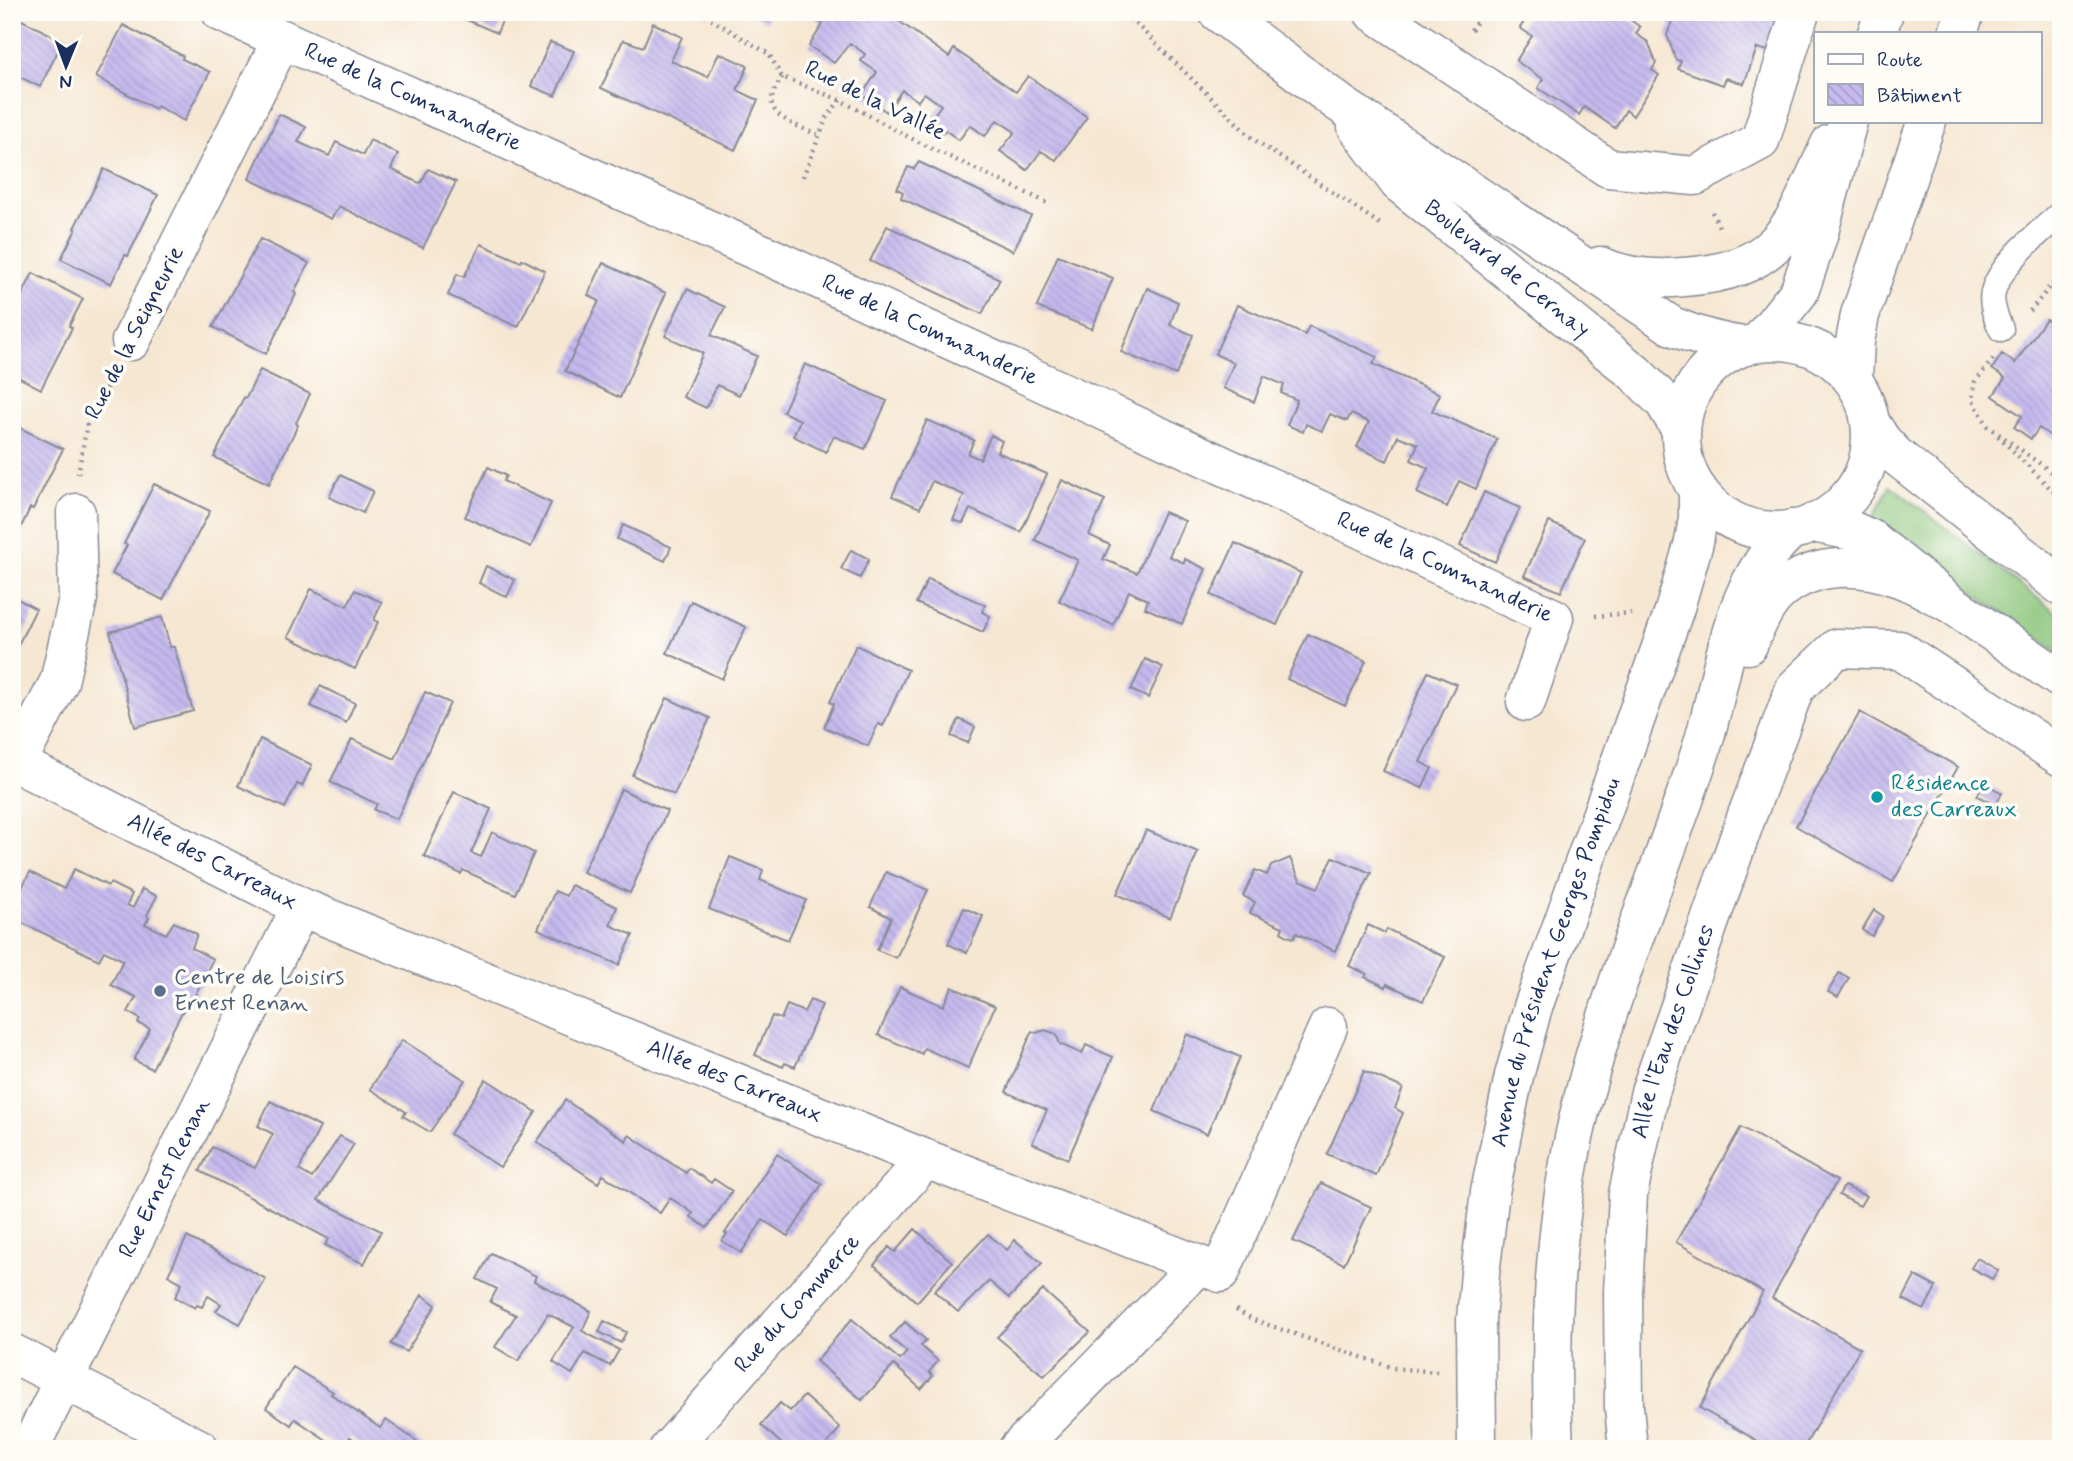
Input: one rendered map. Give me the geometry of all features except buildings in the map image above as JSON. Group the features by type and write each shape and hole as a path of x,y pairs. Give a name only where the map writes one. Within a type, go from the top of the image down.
{"street":[{"name":"Rue de la Commanderie","path":"221,12 781,262 1554,618 1526,702"},
{"name":"Boulevard de Cernay","path":"1218,12 1339,103 1672,326 1702,339 1724,344 1751,344"},
{"path":"1373,12 1608,168 1695,176 1760,141 1800,12"},
{"path":"1877,32 1884,12"},
{"path":"1958,32 1965,12"},
{"name":"Rue de la Seigneurie","path":"131,341 282,39"},
{"name":"Boulevard de Cernay","path":"1339,103 1399,183 1635,373 1664,402 1681,430"},
{"path":"1547,242 1615,272 1649,279 1712,274 1738,267 1761,256 1779,240 1797,217 1842,122"},
{"path":"1848,122 1818,236 1799,292 1751,344 1718,360 1700,379 1687,401 1681,430 1684,458 1698,490 1710,505 1726,516 1743,525 1762,530 1802,526 1853,531 1871,539 1950,603 2061,679"},
{"path":"1853,378 1860,315 1927,122"},
{"path":"1751,344 1790,341 1817,350 1842,366 1853,378 1864,400 1871,424 1895,455 2061,586"},
{"path":"1553,1449 1551,1381 1561,1213 1584,1097 1620,981 1701,749 1736,618 1745,594 1769,553 1802,526 1836,510 1848,499 1865,471 1870,456 1871,424"},
{"name":"Avenue du Président Georges Pompidou","path":"1477,1449 1476,1319 1484,1230 1514,1076 1533,1007 1674,611 1694,542 1698,518 1698,490"},
{"path":"15,762 59,682 78,599 76,513"},
{"path":"1701,749 1760,618 1773,598 1790,583 1827,568 1874,570 1898,577 1950,603"},
{"name":"Allée l'Eau des Collines","path":"1628,1449 1624,1406 1622,1292 1628,1194 1650,1092 1746,818 1795,688 1836,648 1900,650 2061,757"},
{"name":"Allée des Carreaux","path":"15,762 301,907 926,1159 1192,1273 1220,1273 1328,1027"},
{"name":"Rue Ernest Renan","path":"29,1449 301,907"},
{"name":"Rue du Commerce","path":"668,1449 926,1159"},
{"path":"1018,1449 1192,1273"},
{"path":"12,1353 200,1449"}],"lane":[{"path":"2001,339 1994,315 1993,293 2007,265 2061,213"}],"path":[{"name":"Rue de la Vallée","path":"699,12 769,54 782,77 841,100 920,143 1050,204"},
{"path":"1118,12 1135,23 1253,139 1390,231"},
{"path":"782,77 771,98 774,111 818,135"},
{"path":"803,177 818,135 826,119 841,100"},
{"path":"2026,316 2061,273"},
{"path":"2001,339 1975,382 1972,399 1988,426 2061,499"},
{"name":"Rue de la Seigneurie","path":"76,513 78,469 87,424 131,341"},
{"path":"1988,426 2061,479"},
{"path":"1554,618 1674,611"},
{"path":"1192,1273 1254,1320 1393,1368 1476,1375"}],"green space":[{"path":"1890,485 2061,616 2061,654 1871,522"}],"place":[{"name":"Résidence des Carreaux","path":"1877,797"},
{"name":"Centre de Loisirs Ernest Renan","path":"160,991"}]}
